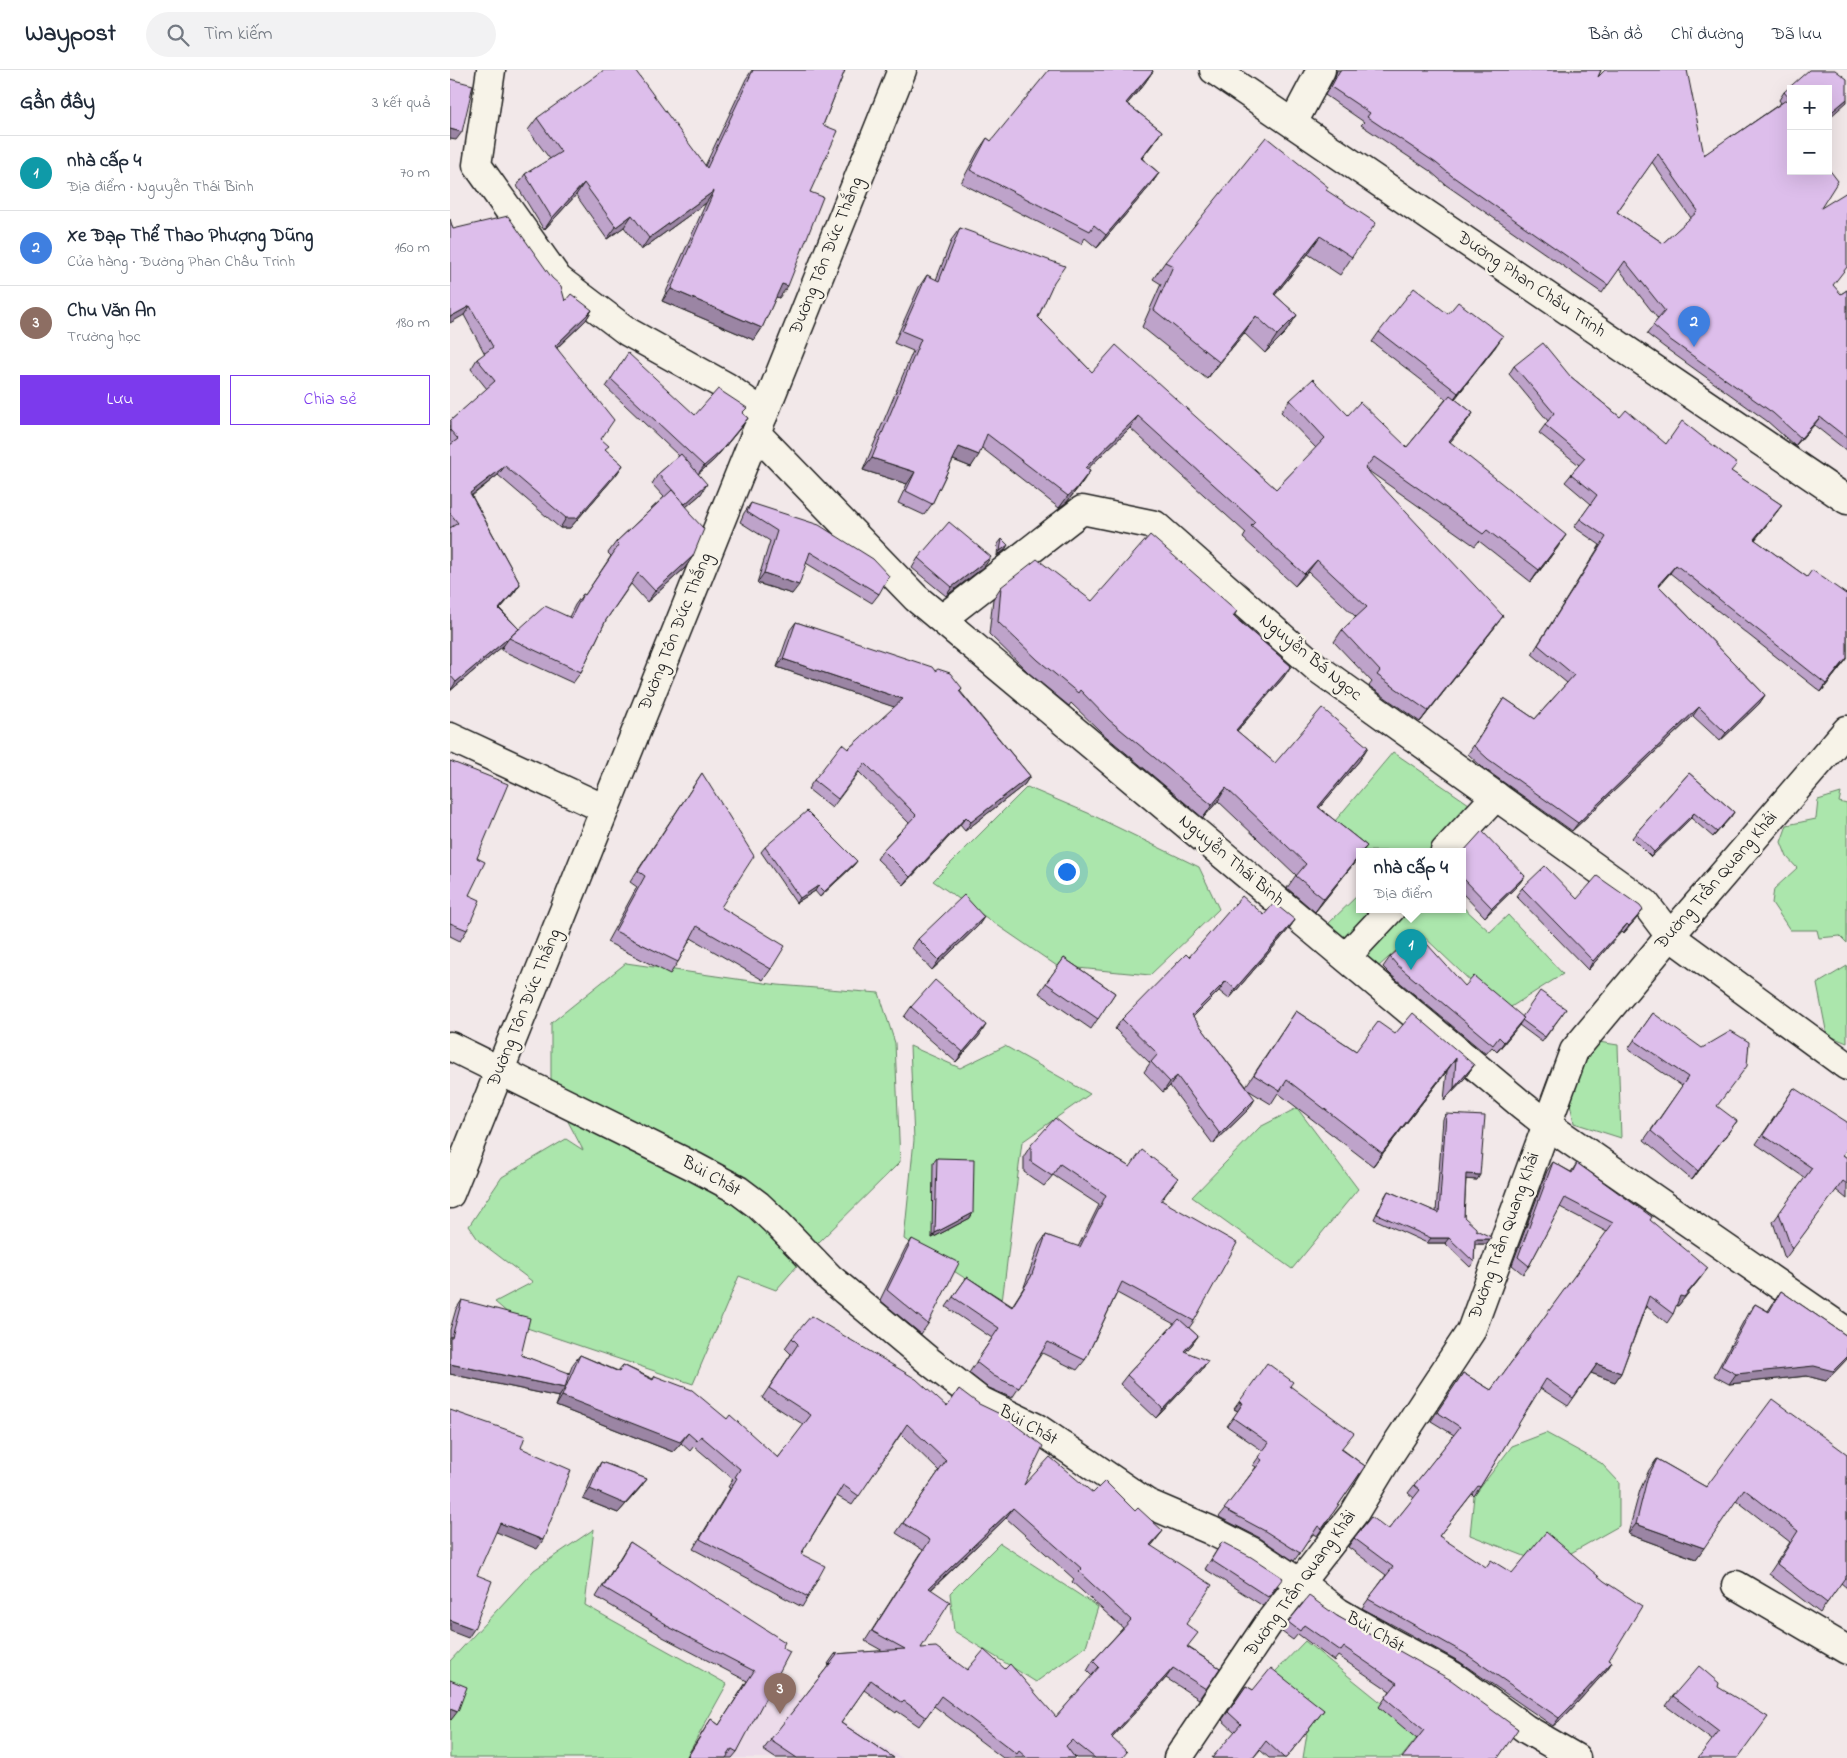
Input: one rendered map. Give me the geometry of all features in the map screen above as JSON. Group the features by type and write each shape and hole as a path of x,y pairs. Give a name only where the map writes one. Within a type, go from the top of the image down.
{"street":[{"name":"Nguyễn Thái Bình","path":"491,70 477,164 558,279 628,332 727,387 916,598 1522,1105 1546,1124 1847,1332"},
{"name":"Đường Tôn Đức Thắng","path":"450,1194 902,70"},
{"name":"Đường Phan Châu Trinh","path":"1214,70 1847,500"},
{"path":"1293,123 1321,70"},
{"name":"Nguyễn Bá Ngọc","path":"942,619 1082,510 1155,525 1316,668 1645,903 1670,936 1847,1066"},
{"name":"Đường Trần Quang Khải","path":"1178,1758 1268,1624 1355,1512 1392,1451 1471,1331 1574,1051 1847,730"},
{"path":"450,737 605,809"},
{"path":"1448,848 1496,796"},
{"path":"1346,957 1387,913"},
{"name":"Bùi Chát","path":"450,1046 738,1190 780,1225 830,1278 979,1400 1038,1428 1147,1502 1210,1530 1253,1552 1300,1583 1338,1612 1453,1676 1526,1729 1576,1758"},
{"path":"1736,1585 1847,1650"}],"shaded area":[{"path":"758,1669 902,1758 701,1758"}],"green space":[{"path":"1393,752 1488,817 1452,848 1356,848 1356,851 1335,821"},
{"path":"1027,787 1088,813 1199,867 1219,909 1150,975 1057,966 933,881"},
{"path":"1841,793 1839,802 1847,804 1847,943 1840,936 1819,938 1817,930 1790,930 1772,903 1774,889 1797,868 1787,857 1781,842 1787,825 1816,819 1818,800"},
{"path":"1356,897 1356,913 1466,913 1466,910 1490,932 1508,915 1563,974 1503,1012 1418,931 1368,976 1329,923"},
{"path":"626,963 778,985 879,993 895,1043 900,1162 811,1250 776,1290 739,1276 693,1384 524,1327 495,1302 533,1282 479,1241 469,1226 502,1177 566,1139 583,1150 551,1089 551,1023"},
{"path":"1847,966 1847,1043 1827,1035 1817,984"},
{"path":"1592,1041 1618,1045 1621,1138 1574,1123 1568,1093"},
{"path":"910,1046 960,1068 1005,1046 1090,1094 1022,1142 1002,1302 904,1239 914,1140"},
{"path":"1297,1108 1358,1189 1292,1269 1192,1197 1260,1127"},
{"path":"1546,1433 1601,1463 1619,1482 1619,1526 1571,1553 1527,1557 1470,1535 1474,1496 1512,1446"},
{"path":"594,1529 585,1605 727,1684 686,1758 450,1758 450,1661 534,1570"},
{"path":"1000,1543 1098,1607 1086,1646 1036,1682 954,1631 950,1593"},
{"path":"1305,1641 1420,1734 1401,1758 1303,1758 1307,1734 1246,1702"}],"building":[{"path":"604,70 635,70 707,168 753,70 845,70 823,125 838,131 810,192 823,197 788,286 782,284 762,328 671,289 714,191 649,238 632,215 616,227 584,183 552,218 525,174 561,152 537,118"},
{"path":"1049,70 1153,71 1126,103 1162,131 1141,158 1159,173 1106,235 1094,225 1090,231 970,170 987,138 991,141"},
{"path":"1340,70 1601,70 1598,77 1605,70 1687,70 1704,155 1787,99 1787,175 1832,175 1832,173 1838,181 1821,208 1847,192 1847,267 1833,285 1841,294 1847,290 1847,438 1820,417 1801,438 1773,413 1669,339 1653,325 1665,311 1625,261 1608,285 1436,163 1367,117 1370,113 1331,87","holes":["1658,154 1698,211 1663,243 1617,212"]},
{"path":"1809,70 1835,70 1847,79 1847,99 1832,112 1832,85 1792,85"},
{"path":"450,79 473,85 462,132 450,129"},
{"path":"1266,137 1328,187 1326,190 1376,223 1352,257 1320,236 1274,294 1297,315 1277,335 1256,316 1219,362 1154,310 1173,266 1165,262"},
{"path":"508,216 552,278 561,286 565,301 571,294 592,310 555,346 614,420 601,439 609,446 605,449 623,465 577,518 566,518 505,466 470,493 520,584 499,609 519,629 456,682 450,675 450,528 458,523 450,513 450,445 458,439 450,430 450,421 495,381 477,359 493,347 470,306 450,317 450,219 453,229"},
{"path":"960,228 1065,266 1054,282 1038,317 1092,372 1116,345 1276,489 1325,438 1290,400 1313,379 1348,415 1360,402 1407,447 1450,395 1473,413 1449,441 1566,535 1539,570 1487,530 1483,534 1374,457 1365,468 1503,616 1428,711 1377,675 1380,671 1342,630 1367,607 1317,560 1304,574 1251,526 1255,522 1138,416 1085,468 1090,471 1068,496 987,434 979,455 959,447 932,504 906,491 915,472 872,458 921,339 902,331 927,275 939,281"},
{"path":"1414,288 1448,314 1458,302 1503,336 1458,393 1379,332"},
{"path":"1543,343 1570,376 1620,417 1626,410 1666,444 1682,421 1737,464 1731,471 1782,505 1754,539 1807,577 1812,570 1847,593 1847,658 1826,684 1676,565 1658,585 1765,695 1726,733 1699,707 1578,823 1488,759 1474,746 1504,698 1535,719 1574,675 1538,645 1606,537 1580,519 1597,495 1571,474 1585,458 1545,425 1554,413 1514,366"},
{"path":"628,353 695,415 718,389 747,408 742,413 748,418 720,452 704,466 611,379"},
{"path":"681,454 707,484 685,504 658,474"},
{"path":"672,490 704,529 693,556 655,591 638,573 606,620 581,672 509,638 545,606 571,618 583,594 585,595 619,545 616,542"},
{"path":"751,503 819,525 873,559 889,576 879,594 810,552 799,585 764,573 777,531 747,512"},
{"path":"949,522 991,557 952,587 918,558"},
{"path":"1150,535 1237,611 1233,616 1291,666 1236,730 1275,763 1322,708 1368,747 1318,807 1367,846 1365,848 1356,848 1356,860 1324,899 1296,876 1306,864 1226,788 1212,805 1109,720 1080,690 1078,693 1038,660 998,622 1001,587 1037,559 1092,601"},
{"path":"1002,539 1008,545 1000,551"},
{"path":"796,622 932,667 935,671 938,669 950,673 962,688 959,691 1030,776 971,822 966,817 910,877 883,850 916,815 865,763 838,799 814,780 842,744 848,749 903,699 783,659"},
{"path":"450,761 508,784 477,858 485,862 469,895 480,900 467,930 450,923"},
{"path":"702,773 754,856 721,907 785,946 771,969 697,926 678,962 615,931 645,876 638,871"},
{"path":"1689,773 1734,812 1717,832 1694,813 1654,852 1636,833"},
{"path":"807,811 857,861 824,892 818,886 800,898 765,847"},
{"path":"1482,831 1525,876 1492,908 1466,881 1466,849"},
{"path":"1545,866 1577,899 1597,876 1643,910 1629,926 1627,924 1593,961 1522,888"},
{"path":"964,895 984,917 939,960 918,939"},
{"path":"1242,896 1264,915 1274,903 1295,920 1235,989 1226,981 1192,1015 1255,1099 1220,1134 1177,1076 1170,1082 1151,1062 1158,1054 1122,1019 1186,954 1189,957"},
{"path":"1417,933 1465,986 1474,976 1524,1018 1504,1042 1499,1037 1493,1045 1397,965 1390,957"},
{"path":"1064,958 1115,993 1098,1019 1046,983"},
{"path":"935,980 986,1025 963,1052 911,1007"},
{"path":"1540,991 1566,1009 1545,1037 1522,1020 1524,1018 1522,1017"},
{"path":"1296,1011 1356,1051 1378,1022 1395,1034 1413,1013 1474,1065 1454,1088 1456,1058 1382,1153 1287,1080 1280,1091 1254,1075"},
{"path":"1653,1013 1702,1048 1731,1031 1749,1042 1747,1066 1717,1106 1737,1121 1698,1171 1651,1131 1688,1077 1634,1040"},
{"path":"1794,1088 1847,1122 1847,1148 1843,1155 1847,1158 1847,1184 1843,1181 1792,1250 1779,1213 1812,1168 1763,1135"},
{"path":"1446,1114 1485,1116 1480,1175 1466,1174 1464,1217 1476,1230 1491,1237 1490,1239 1475,1239 1474,1262 1449,1238 1431,1238 1377,1214 1388,1191 1439,1213"},
{"path":"1055,1118 1079,1137 1130,1167 1142,1150 1178,1178 1161,1200 1237,1243 1194,1321 1122,1282 1085,1360 1048,1342 1019,1388 994,1376 976,1362 999,1328 953,1297 967,1277 1012,1307 1031,1277 1046,1235 1080,1247 1106,1195 1060,1164 1052,1176 1031,1162 1031,1145"},
{"path":"937,1158 974,1159 973,1213 935,1233"},
{"path":"1553,1162 1572,1173 1577,1163 1652,1217 1650,1220 1708,1268 1684,1297 1680,1296 1673,1314 1649,1296 1621,1373 1597,1364 1573,1398 1546,1379 1480,1487 1478,1486 1439,1536 1486,1567 1491,1560 1512,1573 1546,1532 1604,1581 1642,1606 1609,1660 1612,1662 1559,1718 1466,1654 1368,1599 1393,1567 1354,1538 1371,1517 1388,1530 1420,1490 1414,1485 1460,1427 1437,1412 1463,1373 1491,1390 1613,1223 1565,1198 1529,1266 1518,1257"},
{"path":"912,1239 959,1263 928,1324 887,1290"},
{"path":"1781,1291 1847,1336 1847,1357 1833,1371 1814,1366 1736,1374 1721,1366 1755,1304 1769,1312"},
{"path":"462,1300 530,1318 521,1355 569,1373 565,1388 450,1364 450,1337 452,1337"},
{"path":"811,1316 916,1379 947,1407 959,1389 979,1404 1002,1415 1043,1446 1024,1485 1050,1457 1093,1493 1105,1481 1135,1511 1138,1508 1163,1531 1150,1545 1212,1585 1186,1624 1198,1633 1187,1647 1220,1668 1206,1689 1173,1668 1111,1737 1127,1752 1122,1758 1095,1758 1072,1740 1066,1746 1075,1758 1027,1758 1019,1751 1017,1754 941,1696 926,1717 904,1701 902,1703 871,1680 841,1723 894,1758 797,1758 770,1740 837,1655 835,1654 905,1649 872,1631 930,1540 903,1523 946,1461 907,1424 859,1496 843,1485 801,1554 825,1566 808,1597 700,1539 737,1478 735,1477 740,1469 701,1436 697,1441 688,1433 680,1442 562,1396 580,1355 619,1372 623,1365 653,1380 655,1376 692,1390 727,1419 730,1415 778,1458 811,1415 769,1388 798,1344 792,1338","holes":["1013,1508 1082,1569 1079,1572 1131,1620 1093,1661 1099,1667 1056,1717 1010,1664 1005,1669 984,1650 967,1670 936,1647 921,1648 950,1602 929,1588"]},
{"path":"1179,1319 1198,1336 1184,1351 1208,1361 1163,1409 1127,1375"},
{"path":"1267,1363 1293,1382 1290,1386 1354,1433 1341,1449 1365,1466 1322,1529 1318,1526 1300,1553 1265,1531 1224,1509 1262,1460 1258,1457 1269,1443 1233,1418 1243,1403 1239,1402"},
{"path":"1772,1399 1847,1454 1847,1575 1827,1603 1777,1564 1798,1531 1744,1489 1704,1548 1636,1524 1647,1479 1657,1459 1706,1487"},
{"path":"450,1410 525,1436 521,1448 571,1470 543,1540 500,1523 477,1575 492,1581 474,1629 450,1620"},
{"path":"601,1462 647,1479 625,1504 590,1489"},
{"path":"630,1542 785,1642 782,1648 790,1652 737,1752 732,1749 726,1758 687,1758 711,1719 719,1725 754,1671 665,1625 603,1587"},
{"path":"1222,1542 1251,1557 1283,1578 1268,1597 1211,1560"},
{"path":"1309,1596 1337,1616 1451,1680 1518,1729 1498,1758 1402,1758 1424,1730 1385,1698 1397,1683 1344,1647 1341,1651 1304,1625 1300,1631 1288,1622"},
{"path":"1699,1666 1719,1683 1718,1687 1768,1717 1738,1758 1698,1758 1719,1731 1673,1696"},
{"path":"1271,1668 1324,1710 1286,1758 1266,1741 1253,1758 1212,1758 1241,1724 1228,1712 1246,1686 1253,1690"},
{"path":"450,1680 467,1687 458,1711 450,1708"}],"place":[{"name":"Xe Đạp Thể Thao Phượng Dũng","path":"1694,347"},
{"name":"nhà cấp 4","path":"1411,970"},
{"name":"Chu Văn An","path":"780,1714"}]}
